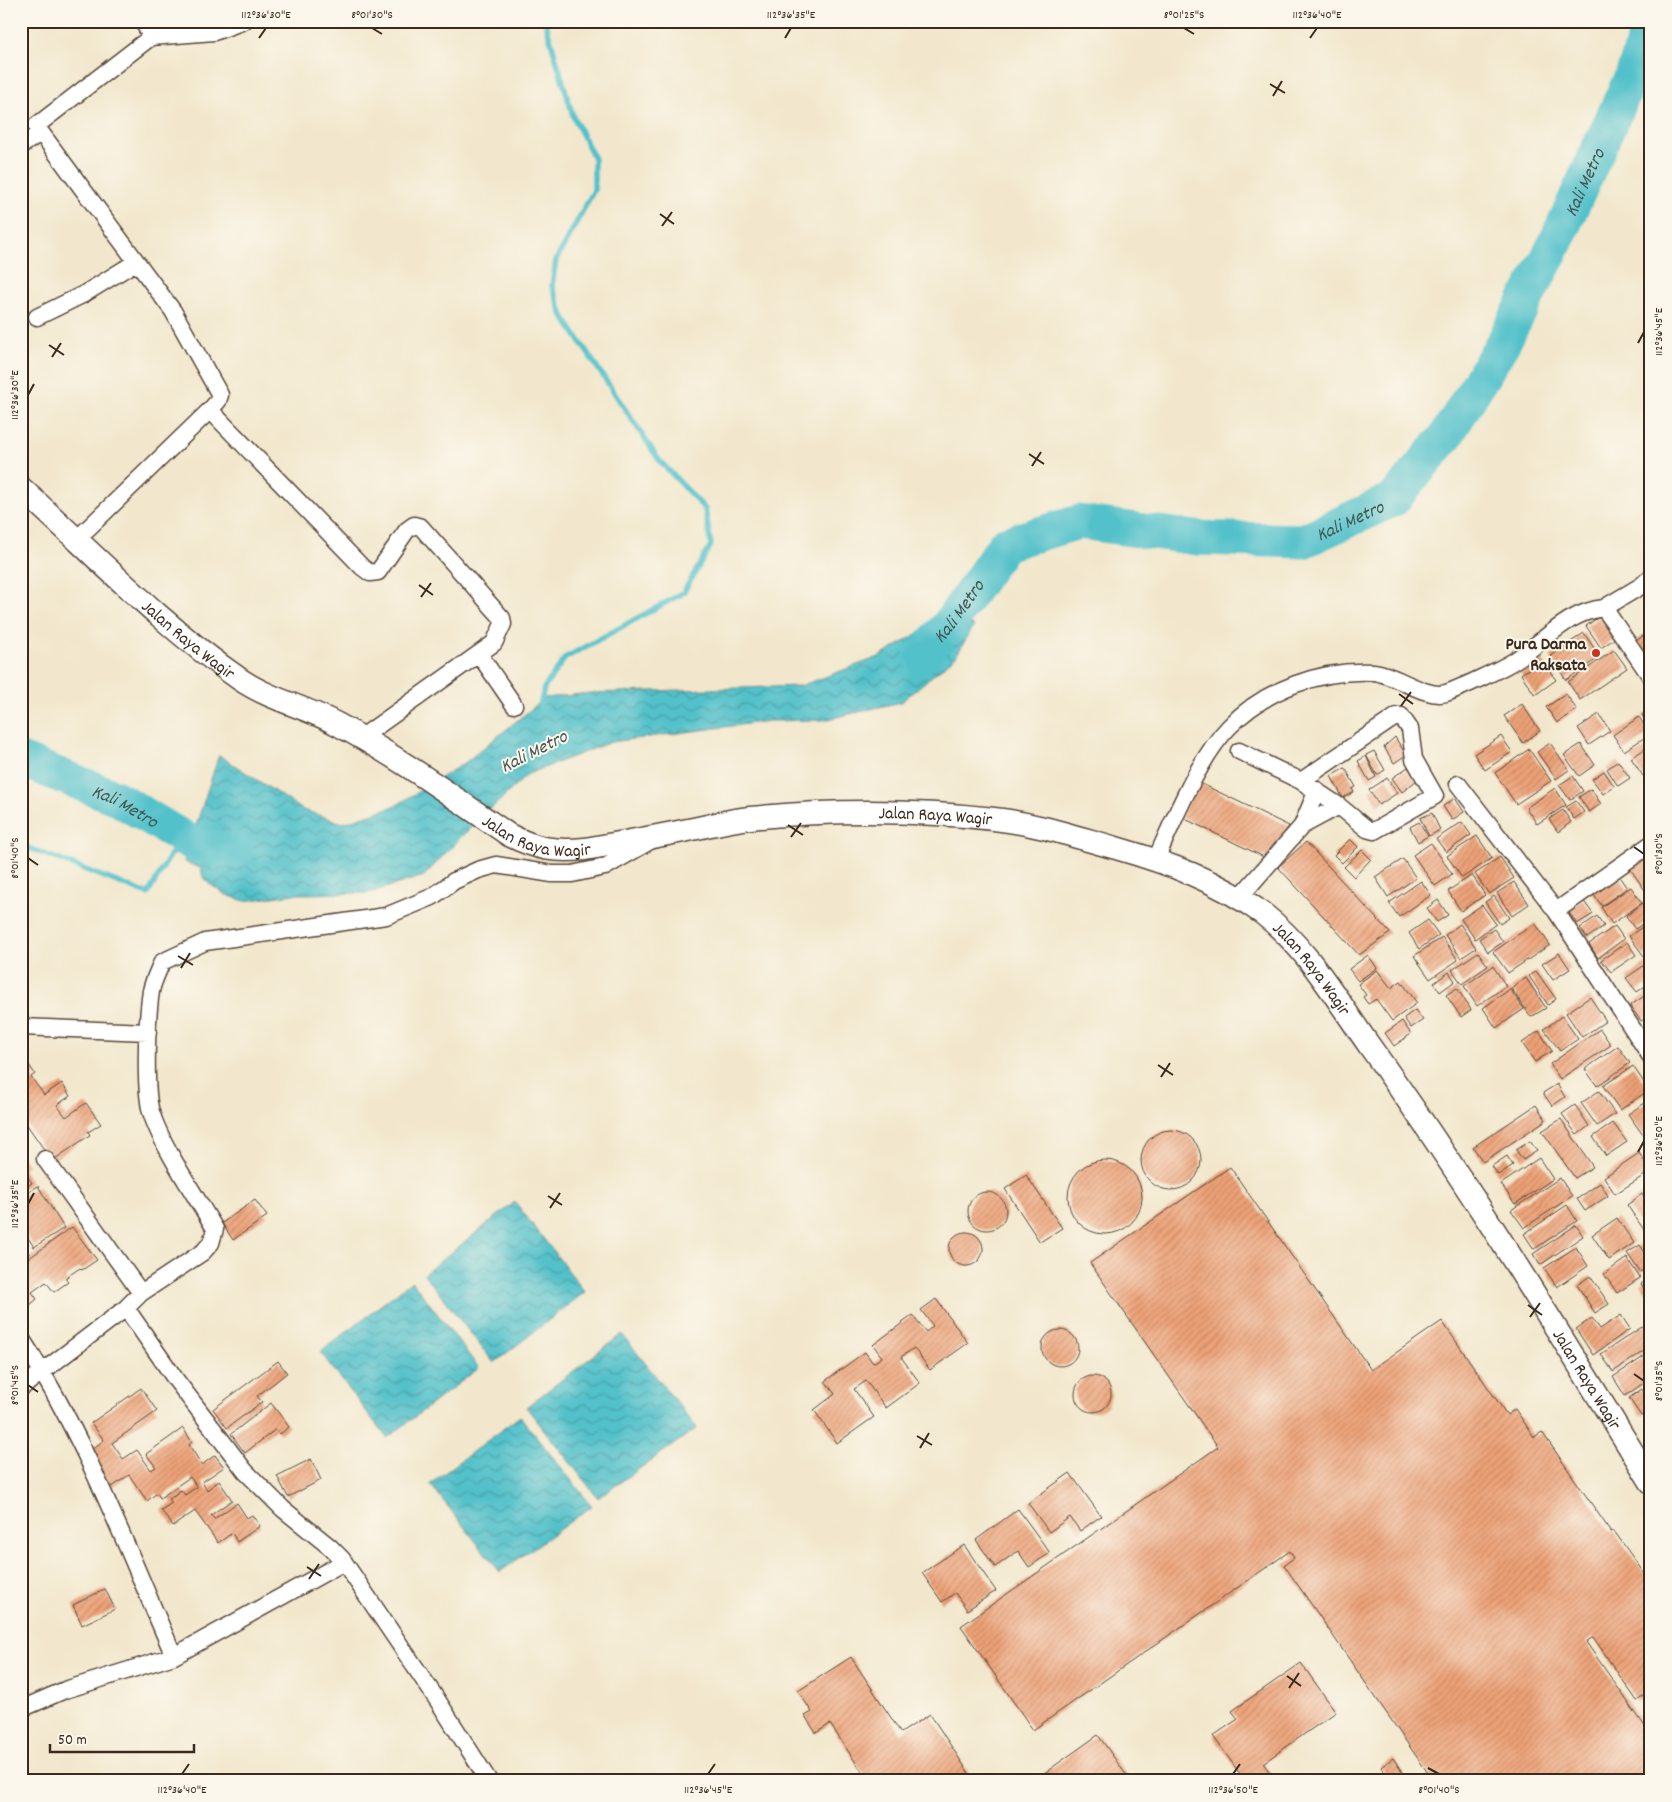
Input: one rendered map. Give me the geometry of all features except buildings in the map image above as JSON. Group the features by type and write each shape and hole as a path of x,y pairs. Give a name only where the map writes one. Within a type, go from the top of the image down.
{"main road":[{"name":"Jalan Raya Wagir","path":"21,488 168,624 243,681 275,700 334,722 362,737 509,835 533,846 564,851 658,836 746,819 853,812 996,819 1031,826 1156,859 1194,875 1239,898 1262,914 1299,947 1440,1144 1651,1482"}],"street":[{"path":"143,21 152,37"},
{"path":"77,539 210,410 218,401 218,390 173,312 40,133 37,124 152,37 214,32 233,27 244,21"},
{"path":"21,146 40,133"},
{"path":"37,318 84,294 136,262"},
{"path":"210,410 370,573 378,572 408,530 414,525 427,530 502,618 503,624 494,642 362,737"},
{"path":"1156,859 1194,780 1228,727 1276,693 1304,681 1336,675 1376,672 1429,692 1444,694 1514,661 1578,614 1604,608 1641,586 1651,577"},
{"path":"1604,608 1651,677"},
{"path":"479,654 514,704"},
{"path":"1239,751 1301,781 1339,806 1366,829 1374,831 1435,796 1414,759 1410,729 1401,716 1396,716 1301,781"},
{"path":"1458,784 1556,911 1651,1057"},
{"path":"1239,898 1302,826 1316,790"},
{"path":"1302,826 1339,806"},
{"path":"21,1388 126,1308 141,1293 203,1252 215,1236 215,1229 151,1112 148,1032 152,989 162,962 205,942 386,916 432,897 454,881 478,870 496,866 552,874 572,874 605,867 658,836"},
{"path":"1556,911 1651,844"},
{"path":"21,1027 148,1032"},
{"path":"45,1160 141,1293"},
{"path":"126,1308 176,1380 245,1471 283,1510 330,1547 344,1562 438,1701 489,1781"},
{"path":"21,1338 43,1372 99,1485 174,1656"},
{"path":"21,1708 65,1690 174,1656 344,1562"}],"water":[{"path":"943,618 974,626 956,656 901,702 824,720 769,721 611,742 528,774 464,834 424,876 369,893 294,894 245,901 226,895 208,883 203,877 201,868 184,862 219,755 303,810 343,823 395,806 466,762 545,698 590,693 800,686 879,657"},
{"path":"515,1202 585,1292 494,1363 424,1274"},
{"path":"412,1281 479,1368 387,1438 320,1352"},
{"path":"622,1334 697,1428 598,1498 526,1407"},
{"path":"520,1416 592,1506 500,1572 430,1484"}],"waterway":[{"path":"540,707 544,688 565,658 683,593 711,545 705,509 659,460 563,316 552,286 556,260 594,190 594,158 573,116 545,21"},
{"name":"Kali Metro","path":"920,657 949,624 1005,544 1079,522 1196,538 1303,541 1394,499 1446,436 1503,343 1554,246 1634,71 1650,21"},
{"name":"Kali Metro","path":"21,760 117,798 195,845 237,850"},
{"path":"21,845 148,894 171,854 195,845"}],"place":[{"name":"Pura Darma Raksata","path":"1596,653"}]}
